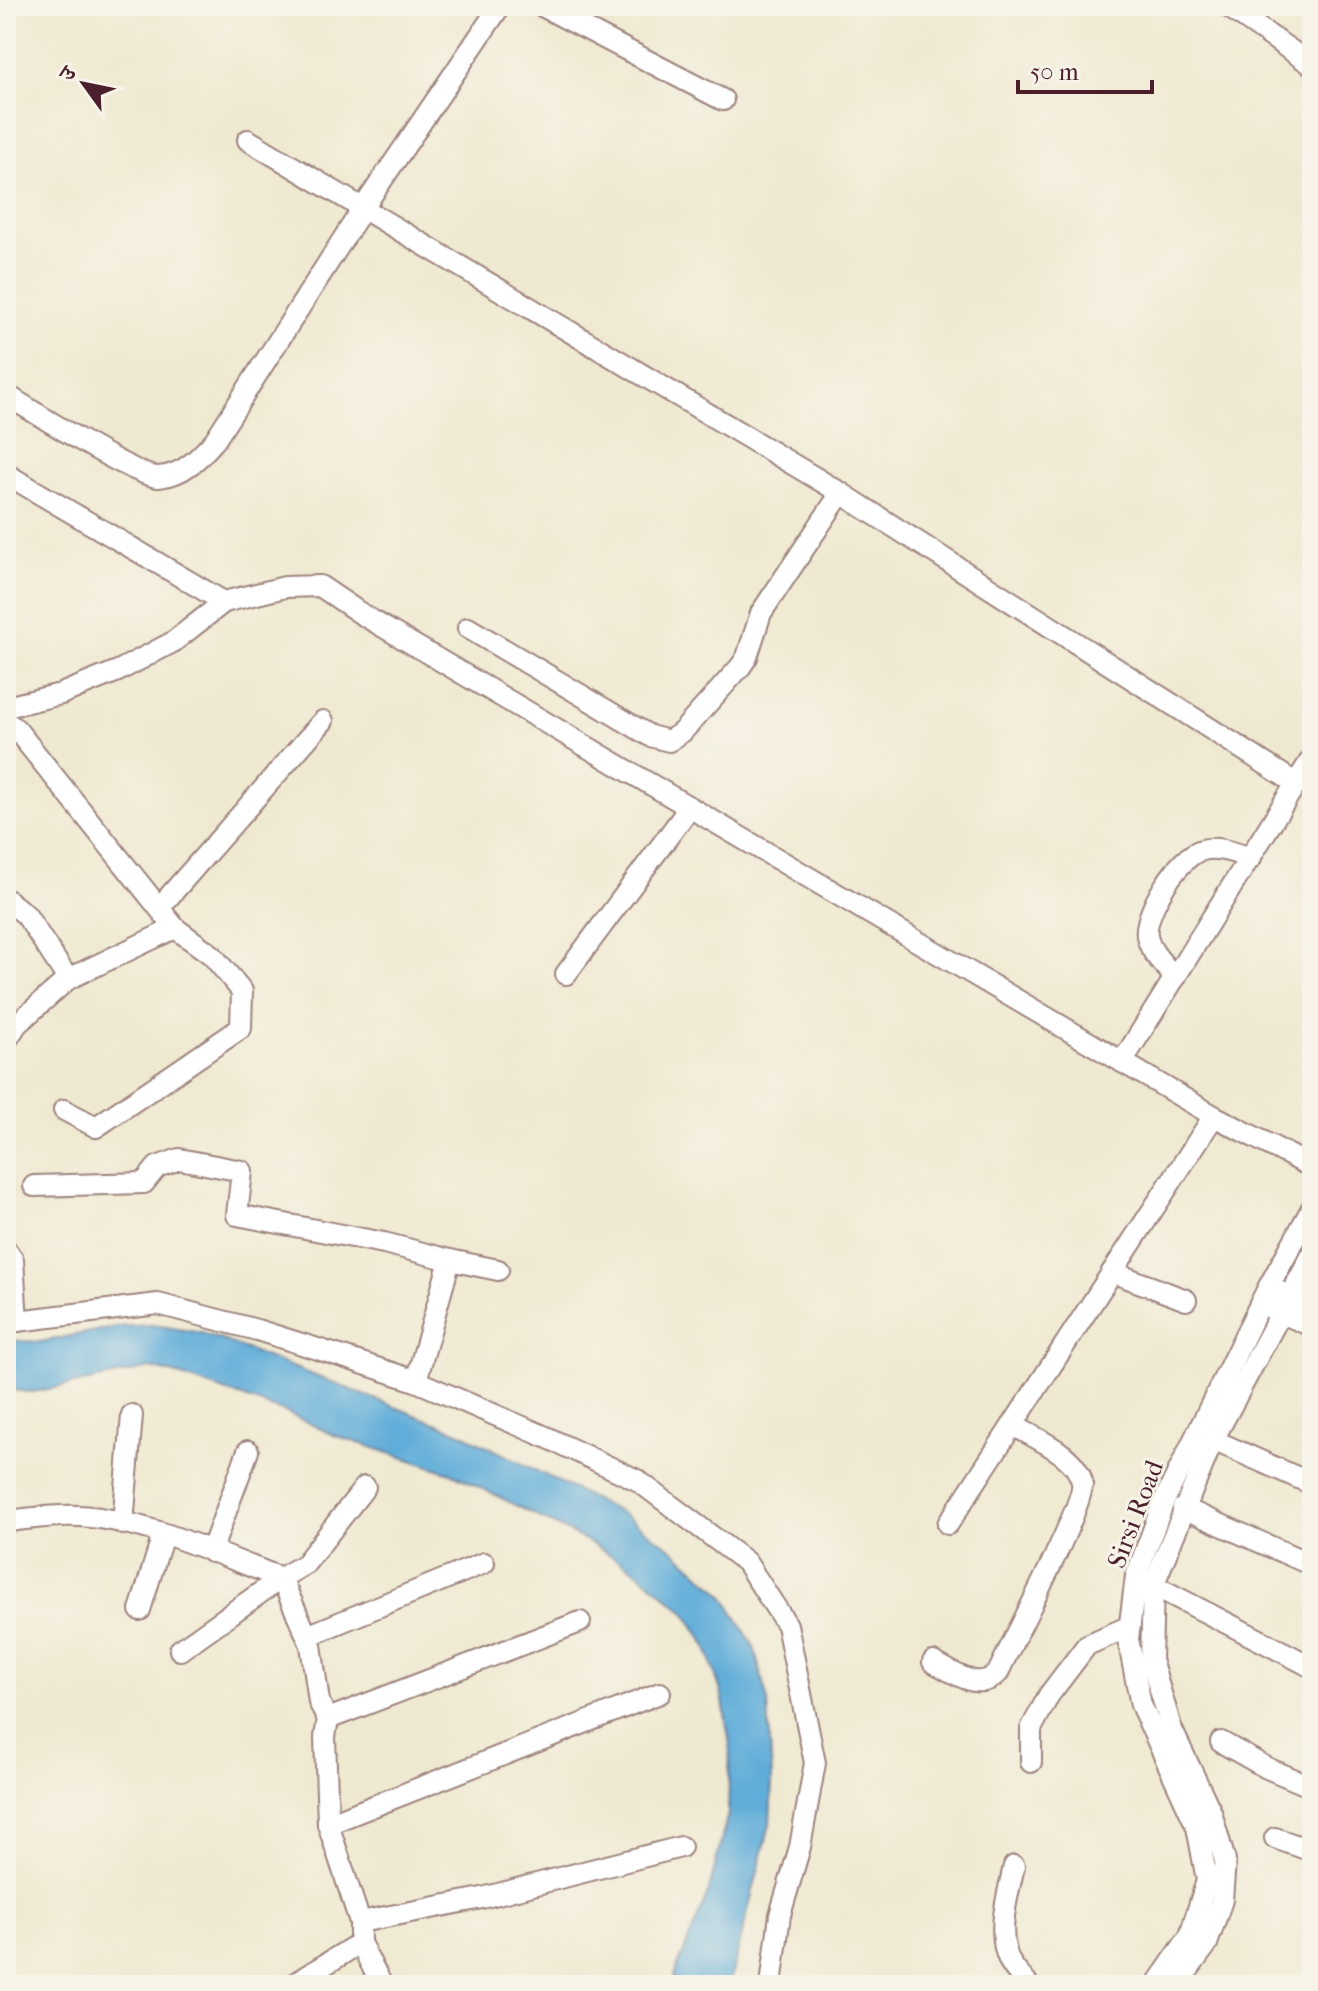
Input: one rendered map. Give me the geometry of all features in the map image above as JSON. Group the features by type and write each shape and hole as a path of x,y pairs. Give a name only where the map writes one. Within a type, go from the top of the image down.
{"street":[{"path":"6,395 133,469 157,477 178,472 196,460 215,440 363,208 500,6"},
{"path":"542,6 723,100"},
{"path":"1227,6 1312,65"},
{"path":"248,140 841,493 1297,784"},
{"path":"6,474 224,602"},
{"path":"468,628 650,736 669,741 682,732 741,666 747,657 761,613 841,493"},
{"path":"6,707 61,694 118,671 173,642 224,602 285,587 320,586 363,615 1214,1116 1312,1167"},
{"path":"159,908 323,721"},
{"path":"6,722 16,729 175,928 212,955 242,991 241,1028 96,1127 64,1110"},
{"path":"1122,1062 1312,758"},
{"path":"566,974 690,807"},
{"path":"1175,978 1153,951 1146,930 1150,915 1181,862 1200,850 1223,850 1251,858"},
{"path":"6,899 26,915 68,979"},
{"path":"6,1041 17,1024 68,979 175,928"},
{"path":"948,1524 1214,1116"},
{"path":"34,1186 144,1183 157,1167 179,1159 242,1171 237,1215 384,1243 498,1270"},
{"name":"Sirsi Road","path":"1156,1985 1190,1936 1207,1880 1197,1827 1141,1705 1128,1639 1130,1626 1164,1501 1264,1296 1312,1208"},
{"path":"6,1250 13,1260 12,1321 158,1304 257,1330 416,1381 637,1480 746,1562 787,1625 815,1763 800,1847 780,1915 771,1985"},
{"name":"Sirsi Road","path":"1177,1985 1207,1944 1222,1900 1225,1861 1211,1812 1172,1730 1151,1660 1144,1581 1183,1508 1213,1440 1312,1255"},
{"path":"416,1381 450,1260"},
{"path":"1112,1272 1186,1300"},
{"path":"1264,1296 1286,1305 1312,1326"},
{"path":"1286,1305 1312,1306"},
{"path":"123,1524 132,1415"},
{"path":"933,1662 977,1683 991,1681 998,1673 1058,1549 1081,1494 1082,1482 1072,1462 1013,1425"},
{"path":"1213,1440 1312,1484"},
{"path":"211,1552 248,1451"},
{"path":"180,1650 305,1564 365,1487"},
{"path":"1183,1508 1312,1565"},
{"path":"6,1521 80,1516 123,1524 163,1535 281,1578 311,1645 319,1702 328,1719 325,1737 328,1824 360,1932 382,1985"},
{"path":"140,1610 163,1535"},
{"path":"307,1636 484,1563"},
{"path":"1144,1581 1312,1667"},
{"path":"328,1719 580,1622"},
{"path":"1031,1762 1031,1729 1049,1695 1087,1645 1130,1626"},
{"path":"328,1824 660,1693"},
{"path":"1221,1742 1267,1768 1312,1787"},
{"path":"1275,1838 1312,1851"},
{"path":"292,1985 360,1932 681,1847"},
{"path":"1014,1866 1004,1916 1004,1944 1009,1962 1028,1985"}],"water":[{"path":"155,1325 202,1333 459,1432 623,1514 675,1551 724,1596 754,1647 768,1702 772,1780 770,1824 729,1985 670,1985 709,1891 728,1813 730,1745 722,1695 706,1645 685,1612 633,1568 581,1538 451,1473 334,1435 285,1412 182,1376 151,1368 34,1392 6,1390 6,1340 40,1342 116,1327"}]}
